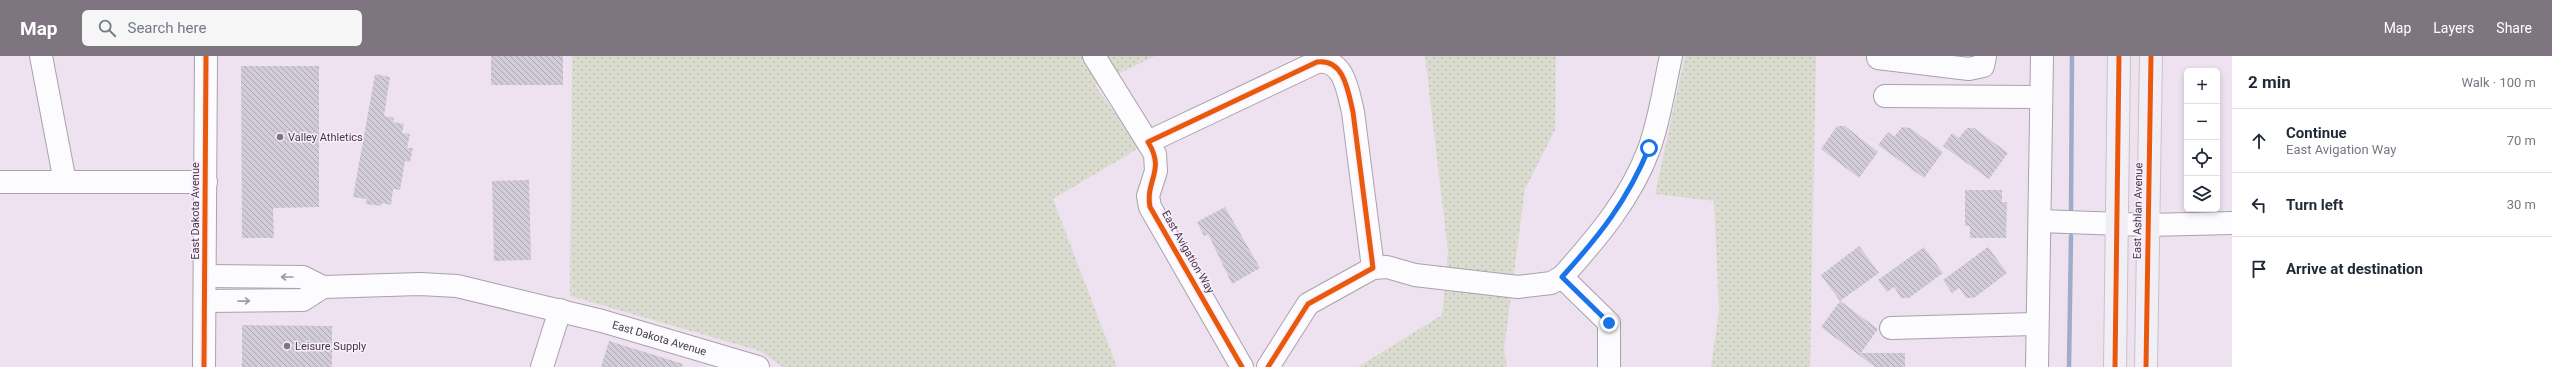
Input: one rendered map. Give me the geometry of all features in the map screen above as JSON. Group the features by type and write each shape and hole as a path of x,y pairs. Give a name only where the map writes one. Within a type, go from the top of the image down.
{"main road":[{"name":"East Ashlan Avenue","path":"2115,367 2119,56"},
{"name":"East Ashlan Avenue","path":"2146,367 2151,56"}],"street":[{"path":"41,56 65,182"},
{"name":"East Dakota Avenue","path":"204,367 206,56"},
{"name":"East Avigation Way","path":"1094,56 1155,154 1156,171 1148,196 1150,207 1242,367"},
{"path":"1268,367 1308,304 1373,268 1387,266 1415,275 1518,287 1551,283 1562,277 1618,211 1636,179 1649,148 1658,119 1671,56"},
{"path":"1878,56 1878,58 1969,69 1984,66 1985,56"},
{"path":"2037,367 2042,56"},
{"path":"1148,142 1317,62 1328,60 1337,66 1349,92 1353,112 1373,268"},
{"path":"1885,96 2041,97"},
{"path":"0,182 206,182"},
{"path":"2040,221 2148,225 2232,223"},
{"name":"East Dakota Avenue","path":"205,276 303,277 323,287 420,284 457,286 560,310 758,367"},
{"path":"1562,277 1609,323 1609,367"},
{"path":"205,301 303,300 323,287"},
{"path":"542,367 560,310"},
{"path":"1891,328 2038,324"}],"shaded area":[{"path":"572,56 1155,56 1095,85 1139,148 1053,199 1117,367 783,367 760,351 570,296"},
{"path":"1425,56 1556,56 1555,130 1525,189 1504,349 1507,367 1358,367 1442,315 1448,252"},
{"path":"1685,56 1816,56 1810,367 1711,367 1719,311 1714,201 1655,194"}],"building":[{"path":"491,56 563,56 563,85 491,85"},
{"name":"Valley Athletics","path":"241,66 319,66 319,207 273,208 274,238 242,238"},
{"path":"375,74 390,77 384,116 394,118 393,122 404,124 402,133 410,134 407,148 413,148 410,162 405,161 400,190 393,189 391,205 382,203 381,206 366,204 367,199 353,197"},
{"path":"1837,126 1845,126 1878,152 1859,178 1821,149"},
{"path":"1902,127 1910,128 1943,152 1924,178 1878,145 1888,132 1894,137"},
{"path":"1967,128 1974,128 2008,153 1989,179 1943,146 1952,133 1959,138"},
{"path":"529,180 531,260 494,261 492,181"},
{"path":"1965,190 2002,190 2002,202 2007,202 2006,238 1970,238 1970,226 1965,226"},
{"path":"1225,207 1260,268 1232,284 1208,234 1204,236 1197,222"},
{"path":"1859,246 1879,273 1840,301 1821,275"},
{"path":"1924,247 1943,273 1909,298 1901,298 1894,287 1887,292 1878,280"},
{"path":"1988,247 2007,273 1974,298 1966,298 1959,288 1952,293 1943,280"},
{"path":"1840,301 1878,329 1861,353 1905,353 1905,367 1875,367 1821,327"},
{"name":"Leisure Supply","path":"242,325 332,326 332,367 242,367"},
{"path":"609,341 683,364 682,367 601,367"}],"waterway":[{"path":"2071,210 2072,56"},
{"path":"2069,367 2071,236"}],"cycle path":[{"path":"204,367 206,56"},
{"path":"2115,367 2119,56"},
{"path":"2146,367 2151,56"},
{"path":"1242,367 1150,207 1149,198 1154,175 1155,161 1153,152 1148,142 1317,62 1326,62 1333,65 1343,78 1347,86 1353,112 1373,268 1308,304 1268,367"}],"place":[{"name":"Valley Athletics","path":"280,137"},
{"name":"Leisure Supply","path":"287,346"}],"route":[{"path":"1609,323 1562,277 1584,253 1618,211 1636,179 1649,148"}]}
